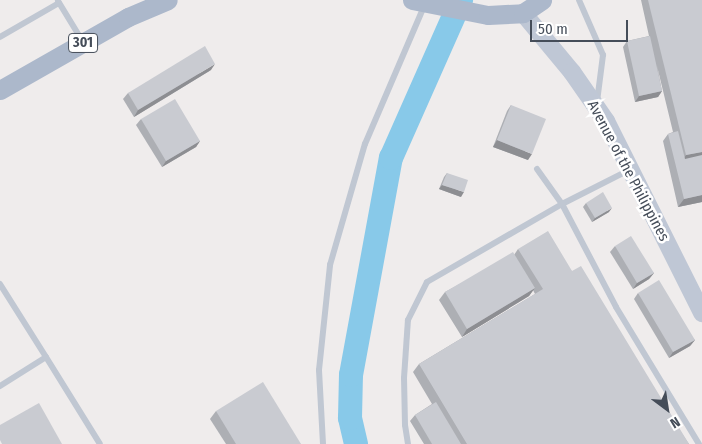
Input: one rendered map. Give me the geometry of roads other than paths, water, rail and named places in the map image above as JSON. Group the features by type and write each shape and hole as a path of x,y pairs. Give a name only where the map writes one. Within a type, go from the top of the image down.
{"main road":[{"name":"301","path":"0,90 128,17 168,0"},
{"path":"418,1 488,15 523,13 542,0"},
{"name":"Avenue of the Philippines","path":"523,13 596,106 630,169 702,313"}],"lane":[{"path":"579,0 602,55 603,74 596,106"},
{"path":"0,37 58,1 83,42"},
{"path":"323,444 319,370 330,265 365,144 418,1"},
{"path":"537,169 562,204 616,307 699,444"},
{"path":"408,444 404,425 404,378 408,320 427,282 562,204 630,169"},
{"path":"0,284 100,444"},
{"path":"0,386 46,357"}],"waterway":[{"path":"356,444 350,418 351,375 391,158 461,0"}]}
